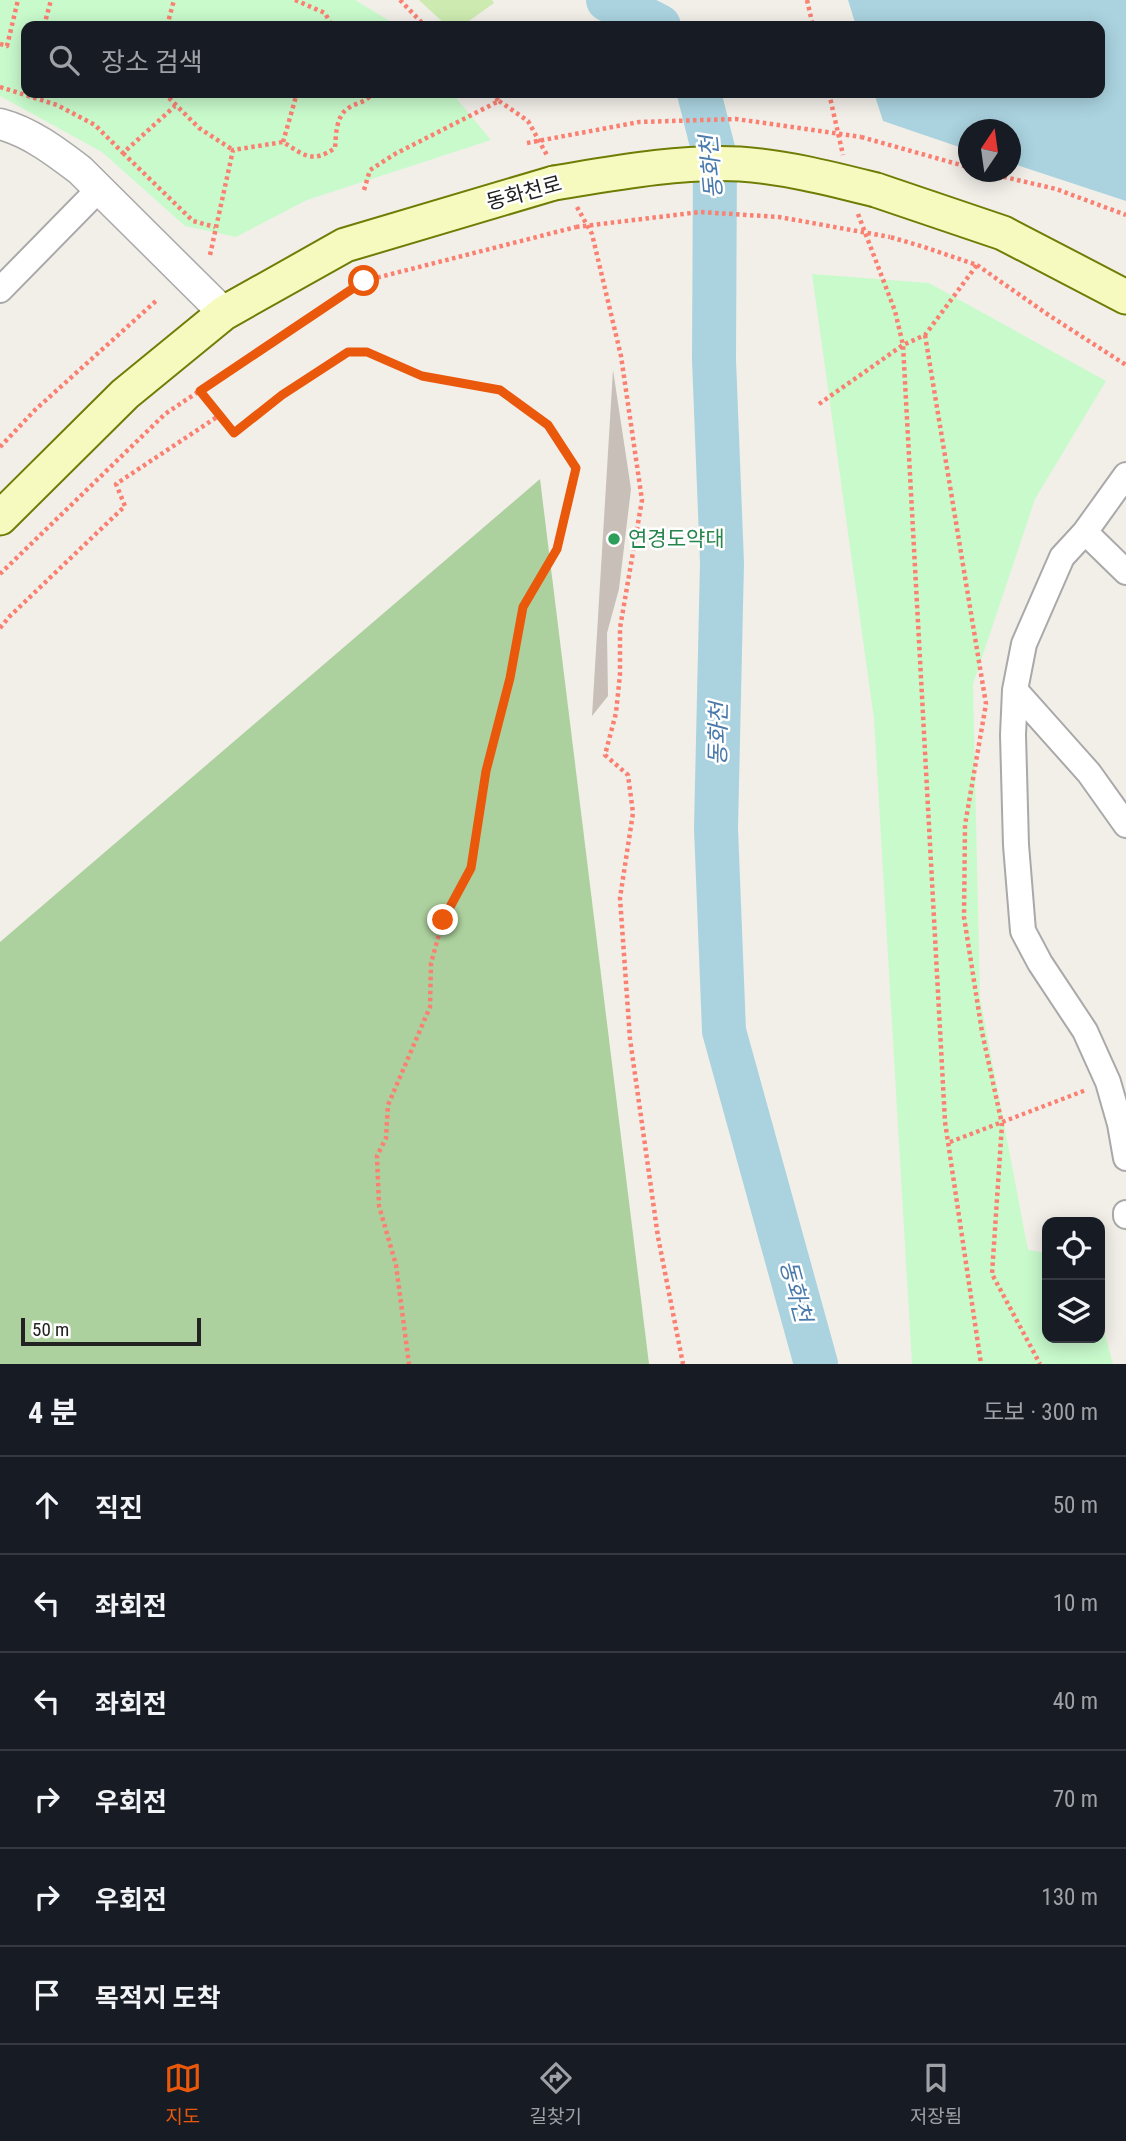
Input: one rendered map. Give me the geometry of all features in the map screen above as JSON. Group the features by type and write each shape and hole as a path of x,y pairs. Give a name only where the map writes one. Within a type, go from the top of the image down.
{"main road":[{"name":"동화천로","path":"0,518 125,394 224,313 345,244 560,184 654,167 740,164 823,176 866,199 1003,233 1126,297"}],"street":[{"path":"0,124 16,128 80,170 224,313"},
{"path":"0,290 99,189"},
{"path":"1126,475 1085,532 1062,557 1029,631 1015,690 1013,735 1016,845 1023,931 1040,963 1085,1031 1108,1082 1126,1158"},
{"path":"1085,532 1126,572"},
{"path":"1015,690 1089,773 1126,825"}],"path":[{"path":"0,44 7,46 18,0"},
{"path":"45,21 51,0"},
{"path":"168,21 174,0"},
{"path":"295,0 325,13 329,21"},
{"path":"400,0 420,21"},
{"path":"807,0 812,21"},
{"path":"0,87 21,92"},
{"path":"38,98 95,125 193,221 215,227"},
{"path":"169,98 199,128 233,150 283,142 308,157 324,155 335,148 338,122 346,109 369,98"},
{"path":"283,142 295,98"},
{"path":"496,98 528,121 560,184 592,234 621,356 642,500 620,628 620,674 616,713 605,755 628,775 633,813 620,898 630,1039 658,1237 683,1364"},
{"path":"830,98 844,156"},
{"path":"364,190 370,170 395,154 499,101"},
{"path":"123,153 176,106"},
{"path":"527,142 639,121 736,119 861,137 958,164"},
{"path":"210,255 233,150"},
{"path":"1021,181 1056,190 1126,215"},
{"path":"866,199 903,345 945,1122 981,1364"},
{"path":"0,574 165,414 364,281 576,227 700,212 779,217 890,237 977,265 1126,365"},
{"path":"819,404 903,345 925,335 977,265"},
{"path":"0,447 35,410 157,300"},
{"path":"925,335 986,704 965,825 964,918 982,1032 1002,1124 992,1274 1040,1364"},
{"path":"200,391 234,433 282,395 348,352 367,352 422,376 500,390 548,425 576,468 557,549 523,607 510,678 486,771 471,868 443,920 431,963 430,1007 388,1105 386,1138 377,1156 379,1206 396,1265 409,1364"},
{"path":"0,628 125,506 116,484 220,415"},
{"path":"950,1142 1108,1082"}],"green space":[{"path":"0,0 355,0 390,21 21,21 21,98 456,98 491,140 307,200 236,237 185,226 102,152 0,96"},
{"path":"419,0 492,0 494,3 469,21 442,21"},
{"path":"812,274 929,283 1106,381 1035,499 973,684 980,998 1028,1250 1042,1252 1042,1343 1105,1343 1105,1334 1113,1364 912,1364 874,719"},
{"path":"540,479 649,1364 0,1364 0,942"}],"water":[{"path":"848,0 1126,0 1126,201 1021,166 1021,119 958,119 958,147 883,121 876,98 1105,98 1105,21 854,21"}],"building":[{"name":"연경도약대","path":"613,370 631,489 619,589 607,633 608,696 592,716"}],"waterway":[{"name":"동화천","path":"608,0 649,21"},
{"name":"동화천","path":"700,98 715,157 714,360 722,563 716,828 724,1031 816,1364"}],"place":[{"name":"연경도약대","path":"614,539"}],"route":[{"path":"364,281 200,391 234,433 282,395 348,352 367,352 422,376 500,390 548,425 576,468 557,549 523,607 510,678 486,771 471,868 443,920"}]}
